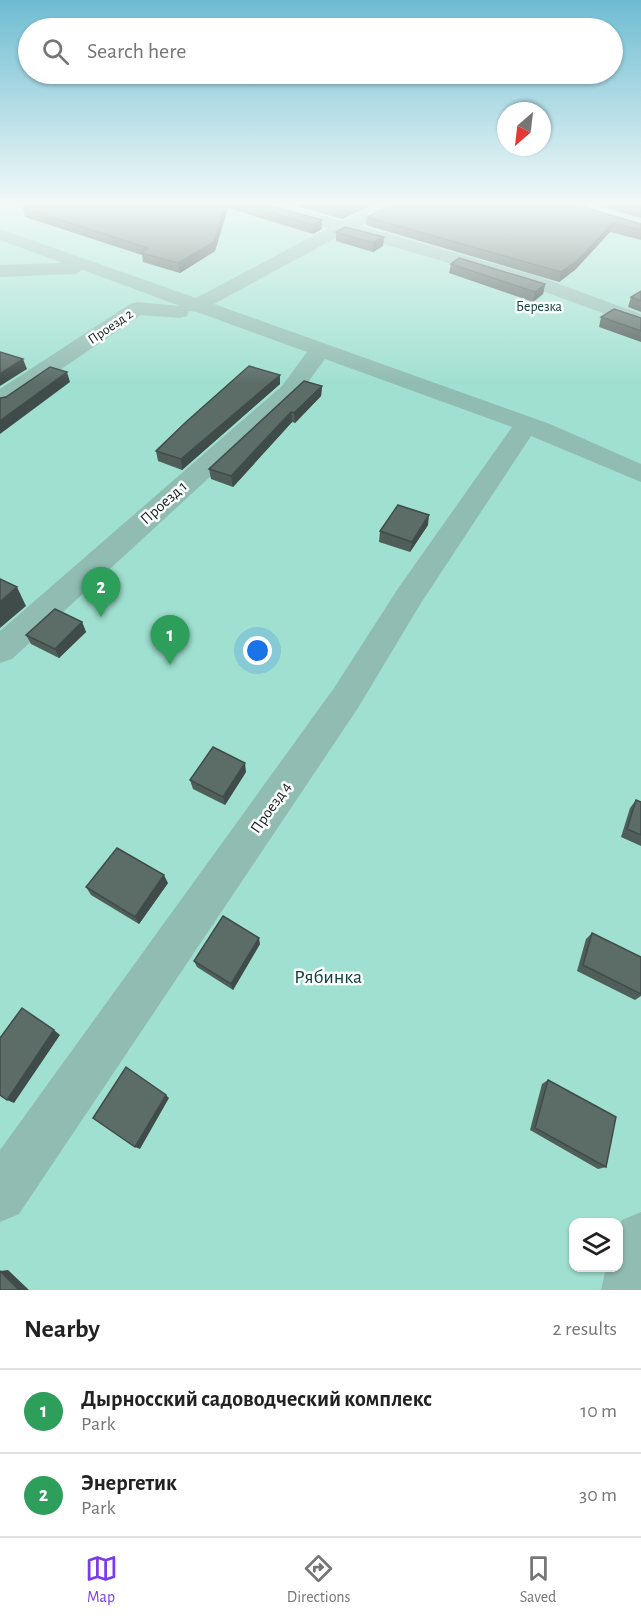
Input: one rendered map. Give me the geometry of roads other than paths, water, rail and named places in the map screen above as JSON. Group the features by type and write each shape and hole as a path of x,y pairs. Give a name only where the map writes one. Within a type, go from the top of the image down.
{"street":[{"path":"82,264 541,429 641,474"},
{"path":"196,306 271,264"},
{"path":"475,264 533,281 641,321"},
{"path":"0,271 92,268"},
{"name":"Проезд 2","path":"0,400 137,308 236,318"},
{"name":"Проезд 1","path":"0,650 290,391 321,349"},
{"name":"Проезд 4","path":"0,1195 346,699 410,595 524,428 541,429"},
{"path":"629,1290 641,1239"}],"place":[{"name":"Энергетик","path":"101,617"},
{"name":"Дырносский садоводческий комплекс","path":"170,665"}],"park label":[{"name":"Березка","path":"539,306"},
{"name":"Рябинка","path":"328,976"}]}
